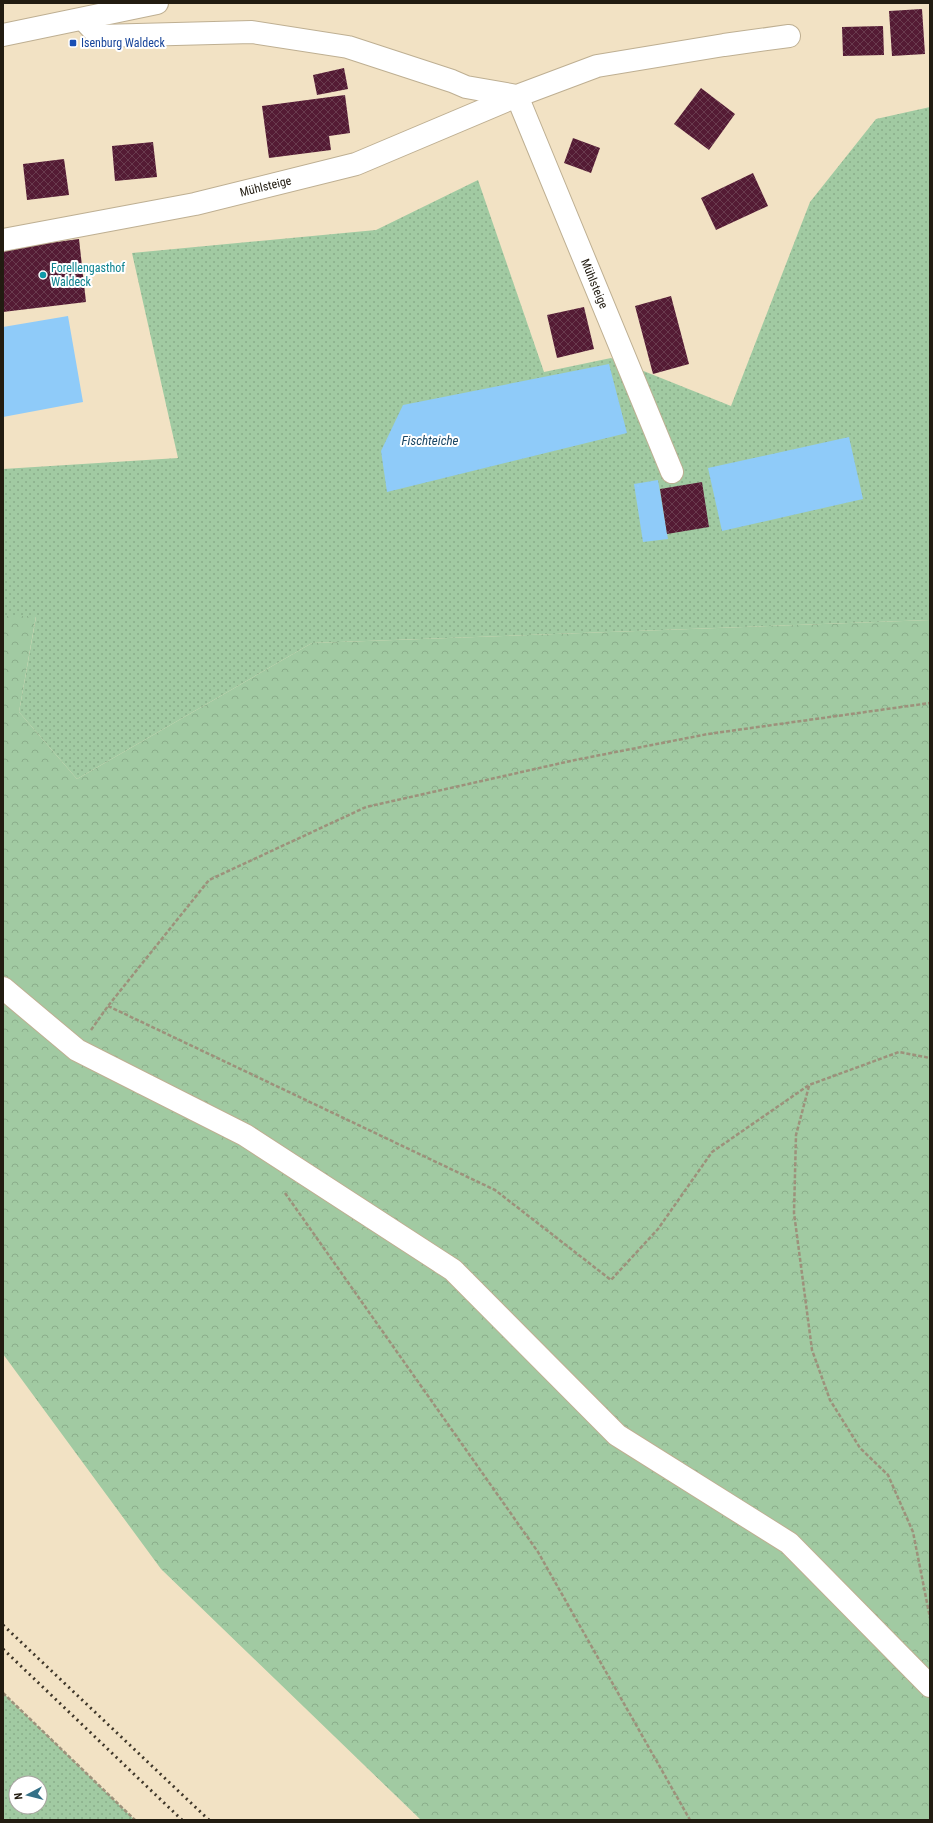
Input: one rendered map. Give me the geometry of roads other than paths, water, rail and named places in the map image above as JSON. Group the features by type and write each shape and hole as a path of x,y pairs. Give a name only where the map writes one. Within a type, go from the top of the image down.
{"street":[{"path":"3,35 157,3"},
{"name":"Mühlsteige","path":"83,19 99,36 252,32 348,47 452,81 466,88 517,96"},
{"name":"Mühlsteige","path":"3,240 195,204 356,164 517,96 597,66 724,44 788,36"},
{"name":"Mühlsteige","path":"517,96 672,472"},
{"path":"3,988 77,1050 245,1136 453,1270 617,1435 789,1543 930,1686"}],"water":[{"path":"68,316 83,402 3,417 3,327"},
{"name":"Fischteiche","path":"609,364 627,433 387,492 381,451 403,405"},
{"path":"849,437 863,499 722,531 708,468"},
{"path":"658,480 668,539 643,542 634,484"}],"railway":[{"path":"3,1625 209,1820"},
{"path":"3,1649 182,1820"}],"place":[{"name":"Isenburg Waldeck","path":"73,43"},
{"name":"Forellengasthof Waldeck","path":"43,275"}]}
